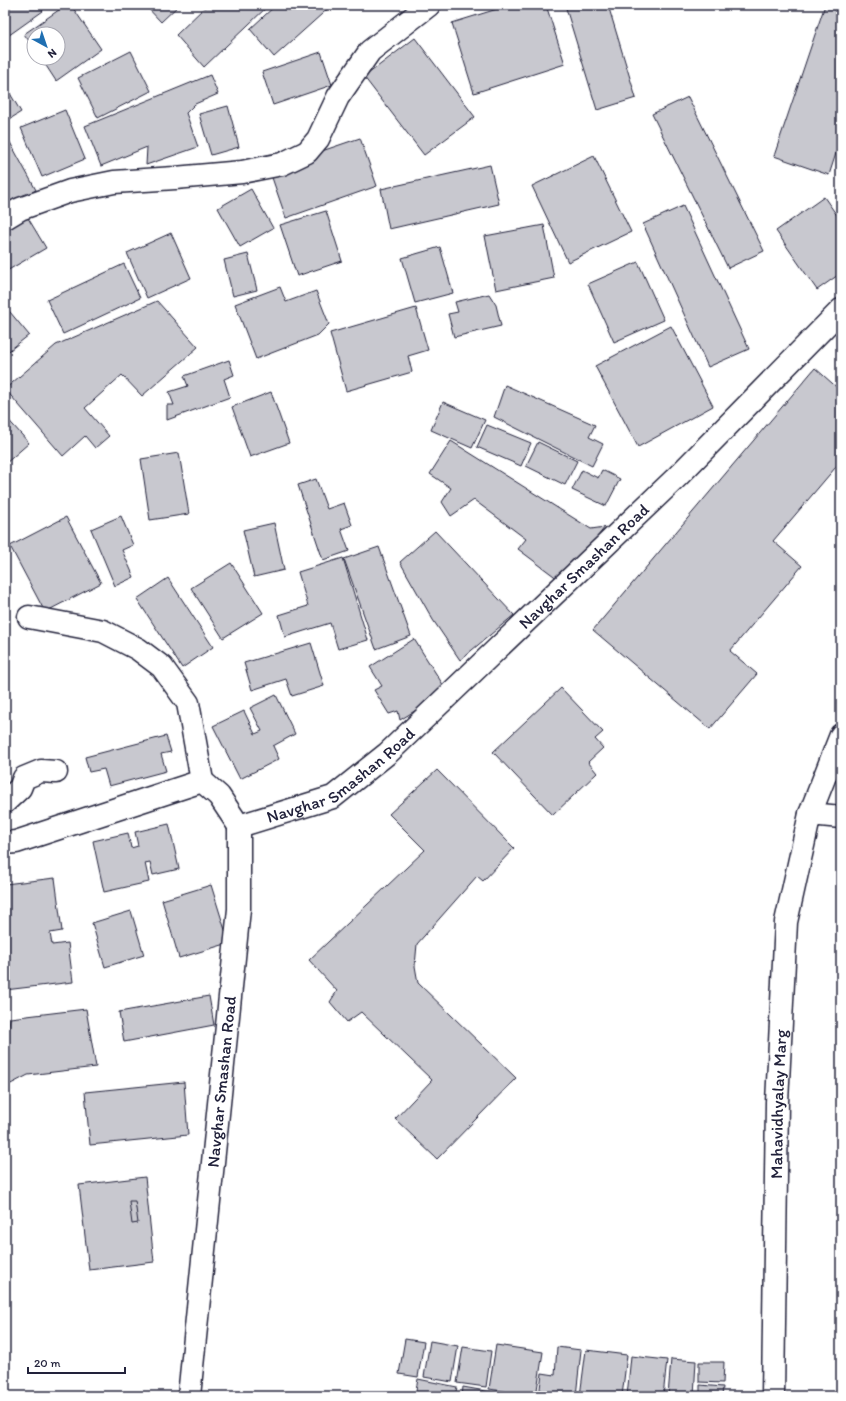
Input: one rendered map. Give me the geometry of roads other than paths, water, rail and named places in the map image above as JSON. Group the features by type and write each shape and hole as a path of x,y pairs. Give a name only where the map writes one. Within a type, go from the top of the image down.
{"street":[{"path":"5,218 20,210 70,191 114,182 242,172 282,164 307,152 318,140 338,97 370,50 428,5"},
{"name":"Navghar Smashan Road","path":"189,1396 239,909 239,826 333,797 388,753 678,476 841,310"},
{"path":"29,617 103,631 138,648 162,667 188,703 202,781 219,796 239,826"},
{"name":"Mahavidhyalay Marg","path":"773,1396 777,1102 786,922 810,814 841,735"},
{"path":"5,802 20,788 24,778 41,771 56,772"},
{"path":"5,844 16,842 202,781"},
{"path":"810,814 841,816"}]}
